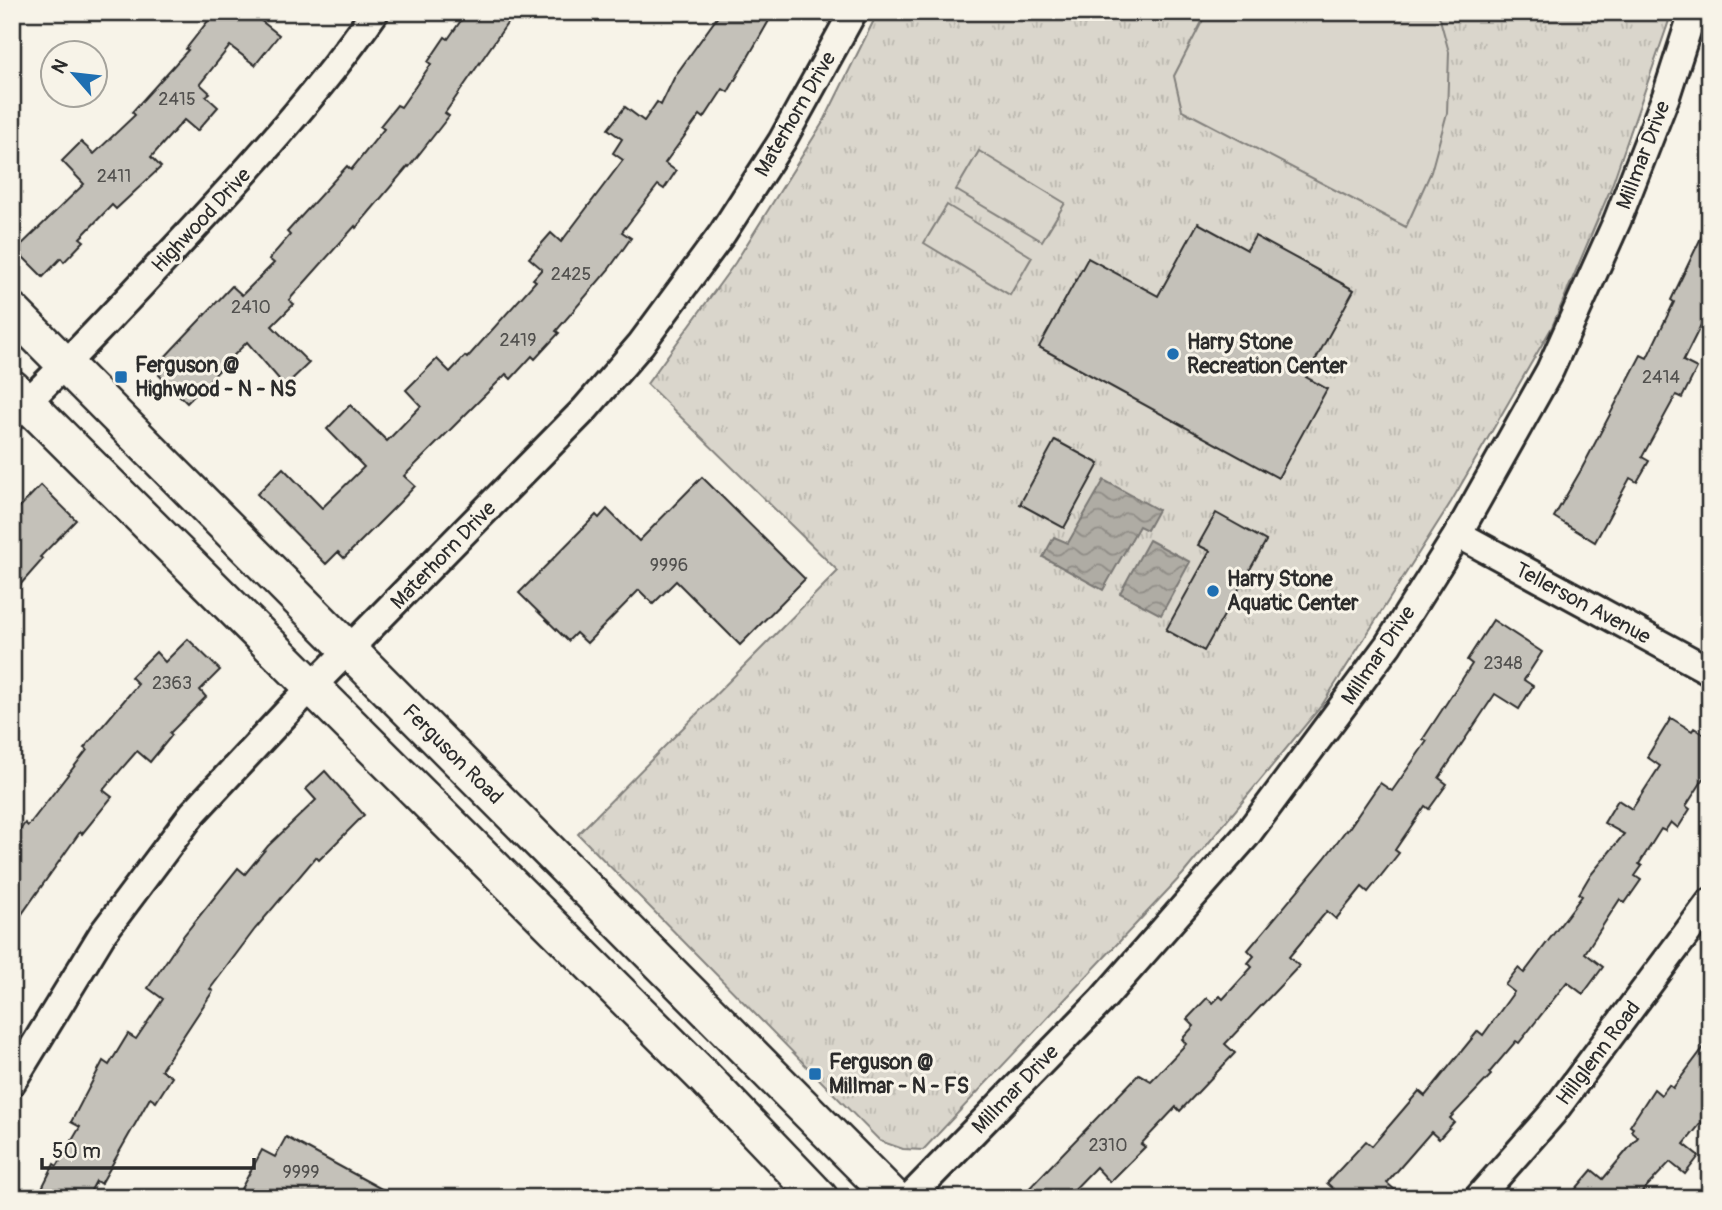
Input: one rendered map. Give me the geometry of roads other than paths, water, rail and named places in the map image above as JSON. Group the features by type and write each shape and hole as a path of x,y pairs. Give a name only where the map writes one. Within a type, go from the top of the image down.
{"main road":[{"name":"Ferguson Road","path":"12,310 894,1198"},
{"path":"17,402 313,687 704,1077 820,1198"}],"street":[{"name":"Highwood Drive","path":"17,402 65,364 240,178 344,57 375,12"},
{"name":"Materhorn Drive","path":"12,1082 103,933 193,813 585,409 641,344 722,234 782,141 853,12"},
{"name":"Millmar Drive","path":"909,1198 1101,1001 1246,836 1388,645 1458,534 1550,370 1617,221 1666,96 1693,12"},
{"name":"Tellerson Avenue","path":"1458,534 1710,671"},
{"name":"Hillglenn Road","path":"1478,1198 1552,1114 1710,902"}],"water":[{"path":"1104,480 1158,510 1147,530 1139,526 1103,590 1043,557 1054,537 1068,543"},
{"path":"1149,540 1190,562 1161,615 1120,593"}],"place":[{"name":"Harry Stone Recreation Center","path":"1173,354"},
{"name":"Ferguson @ Highwood - N - NS","path":"121,377"},
{"name":"Harry Stone Aquatic Center","path":"1213,591"},
{"name":"Ferguson @ Millmar - N - FS","path":"815,1074"}]}
